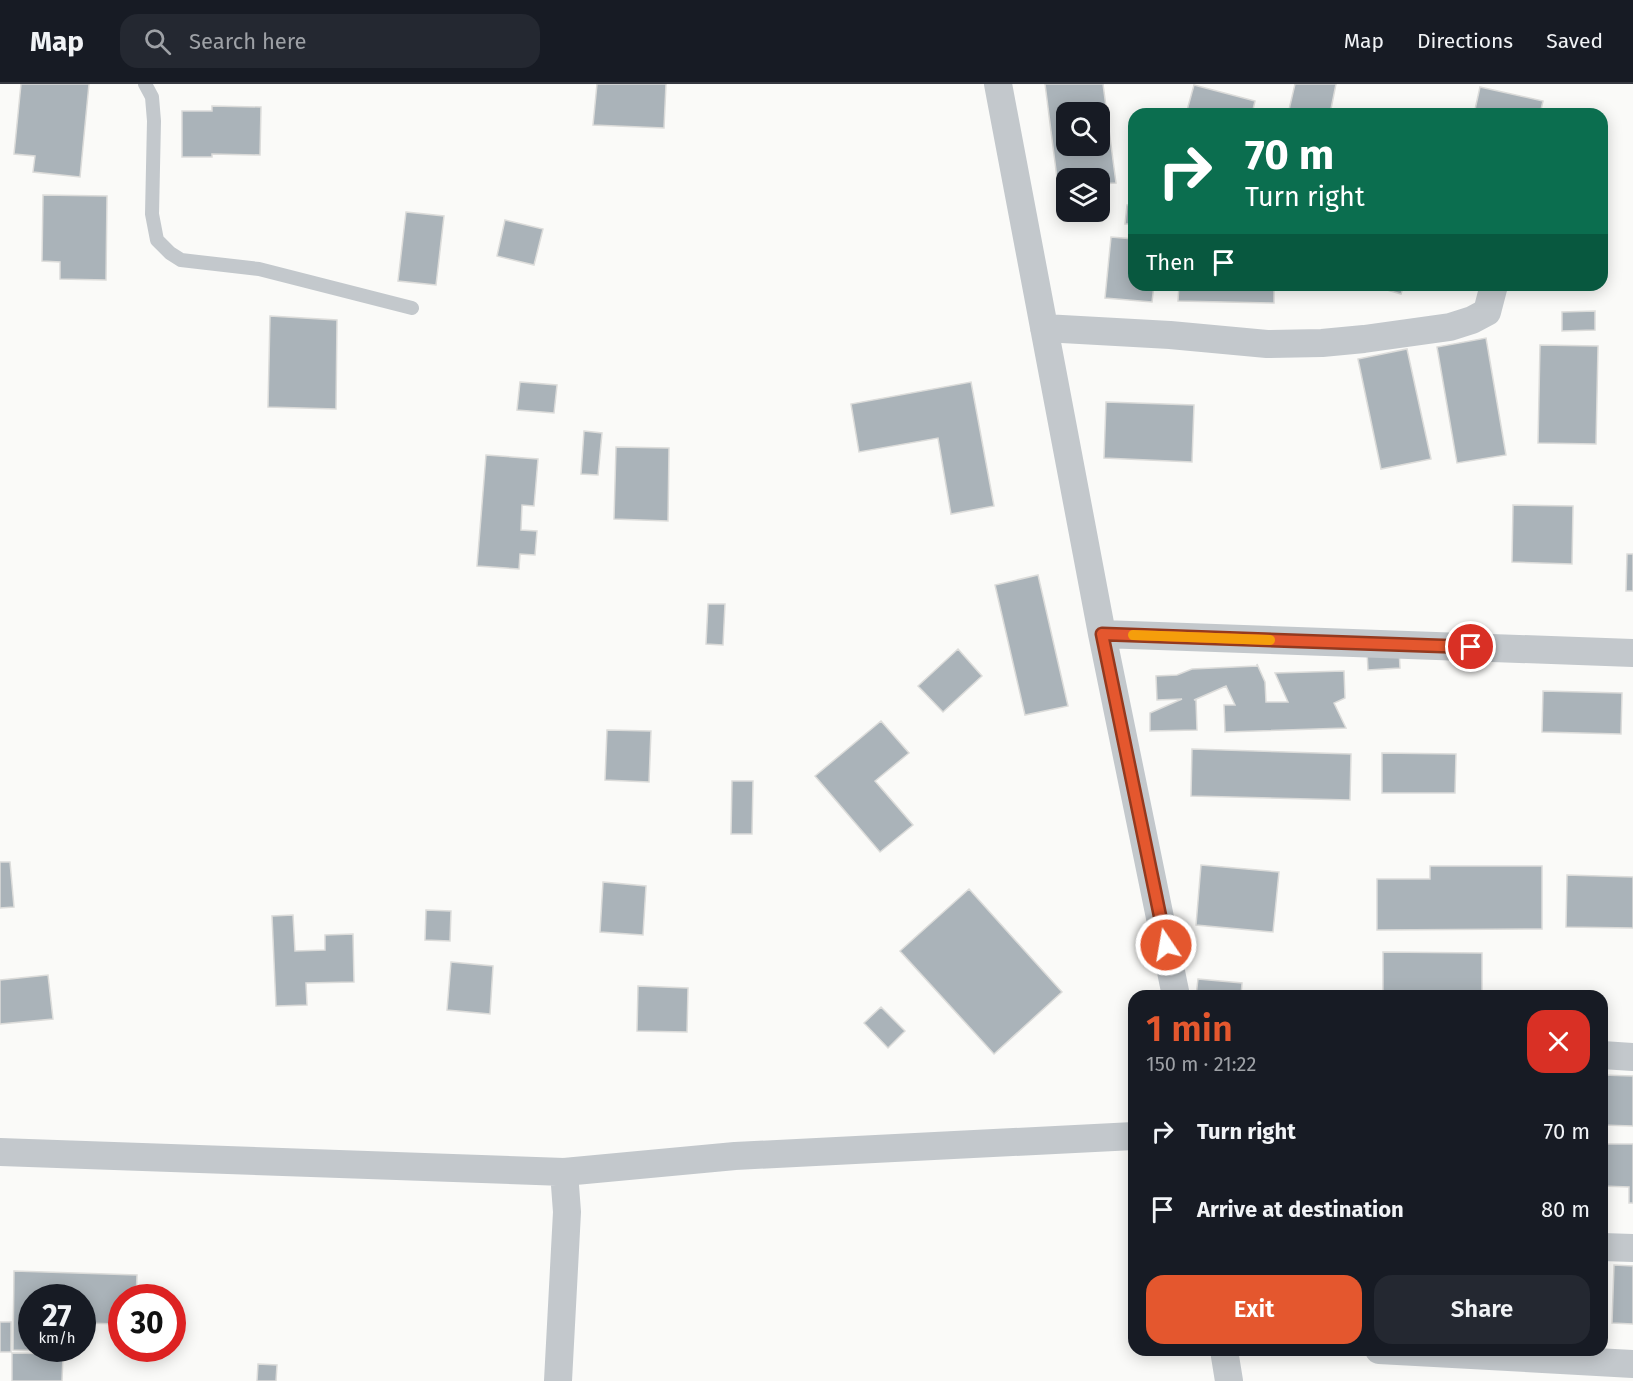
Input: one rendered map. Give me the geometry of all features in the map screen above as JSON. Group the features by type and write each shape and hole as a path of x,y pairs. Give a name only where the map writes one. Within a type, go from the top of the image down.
{"street":[{"path":"998,84 1102,634 1175,990"},
{"path":"1044,328 1170,335 1267,344 1322,343 1450,327 1472,320 1486,312 1492,291"},
{"path":"1102,634 1633,653"},
{"path":"1608,1054 1633,1056"},
{"path":"0,1152 564,1172 735,1156 1128,1136"},
{"path":"558,1381 567,1212 564,1172"},
{"path":"1608,1247 1633,1248"},
{"path":"1225,1356 1229,1381"},
{"path":"1488,1356 1633,1364"}],"lane":[{"path":"146,84 152,97 154,121 152,214 157,240 170,253 181,260 259,269 412,308"}],"building":[{"path":"21,84 89,84 80,177 33,172 35,156 14,154"},
{"path":"597,84 666,84 664,128 593,125"},
{"path":"1045,84 1103,84 1105,102 1056,102 1056,156 1110,156 1110,137 1116,183 1110,183 1110,168 1056,168 1056,170"},
{"path":"1295,84 1336,84 1331,108 1289,108"},
{"path":"1194,85 1255,101 1253,108 1188,108"},
{"path":"1480,87 1543,101 1541,108 1475,108"},
{"path":"212,106 261,107 260,155 212,154 212,157 182,157 182,111 212,111"},
{"path":"43,195 107,196 106,280 60,279 60,262 42,261"},
{"path":"1127,205 1128,205 1128,224 1125,224"},
{"path":"406,212 444,216 436,285 398,281"},
{"path":"505,220 543,229 534,265 497,256"},
{"path":"1111,237 1128,238 1128,291 1153,291 1152,302 1105,298"},
{"path":"1179,291 1274,291 1274,303 1178,301"},
{"path":"1595,311 1595,330 1562,331 1562,312"},
{"path":"270,316 337,320 336,409 268,407"},
{"path":"1486,338 1506,455 1457,463 1437,347"},
{"path":"1540,345 1598,346 1596,444 1538,443"},
{"path":"1407,349 1431,459 1381,469 1358,359"},
{"path":"520,382 557,385 554,413 517,410"},
{"path":"971,382 994,506 951,514 938,438 859,452 851,404"},
{"path":"1106,402 1194,405 1192,462 1104,458"},
{"path":"584,431 602,433 598,475 581,474"},
{"path":"616,447 669,448 668,521 614,519"},
{"path":"486,455 538,459 534,506 522,505 521,530 537,531 535,555 520,554 519,569 477,566"},
{"path":"1513,505 1573,506 1572,564 1512,562"},
{"path":"1627,554 1633,554 1633,591 1626,591"},
{"path":"1038,575 1068,706 1025,715 995,585"},
{"path":"708,604 725,604 723,645 706,644"},
{"path":"958,649 982,676 943,712 918,686"},
{"path":"1399,649 1400,668 1368,670 1367,651"},
{"path":"1257,664 1265,682 1266,702 1288,702 1275,673 1344,671 1345,698 1334,703 1346,728 1225,732 1224,705 1235,705 1226,686 1194,700 1196,700 1197,730 1150,731 1150,713 1182,699 1157,700 1156,676 1177,675 1192,669 1257,666"},
{"path":"1543,691 1622,693 1621,734 1542,732"},
{"path":"881,721 909,753 875,781 913,825 880,852 815,776"},
{"path":"607,730 651,731 649,782 605,780"},
{"path":"1192,749 1351,754 1350,800 1191,796"},
{"path":"1382,753 1456,754 1455,793 1382,793"},
{"path":"732,781 753,781 752,834 731,834"},
{"path":"0,862 10,862 14,907 0,908"},
{"path":"1201,865 1279,872 1273,932 1196,925"},
{"path":"1430,866 1542,866 1542,929 1377,930 1377,879 1430,879"},
{"path":"1567,875 1633,877 1633,928 1566,927"},
{"path":"603,882 646,886 643,935 600,932"},
{"path":"969,889 1062,992 994,1054 900,951"},
{"path":"426,910 451,911 450,941 425,940"},
{"path":"293,915 295,951 325,950 325,935 353,934 354,982 306,983 307,1005 276,1006 272,916"},
{"path":"1383,952 1482,953 1482,990 1383,990"},
{"path":"451,962 493,966 490,1014 447,1010"},
{"path":"48,975 53,1019 0,1024 0,980"},
{"path":"1198,979 1242,983 1241,990 1197,990"},
{"path":"638,986 688,988 687,1032 637,1031"},
{"path":"881,1007 905,1031 888,1048 864,1023"},
{"path":"1608,1075 1633,1076 1633,1126 1608,1125"},
{"path":"1608,1144 1633,1144 1633,1203 1629,1203 1629,1187 1608,1186"},
{"path":"1614,1265 1633,1266 1633,1324 1612,1323"},
{"path":"14,1271 137,1275 137,1284 108,1284 108,1324 96,1323 96,1284 18,1284 18,1350 13,1350"},
{"path":"0,1322 11,1322 11,1352 0,1352"},
{"path":"12,1353 18,1353 18,1362 63,1362 62,1381 12,1381"},
{"path":"258,1364 277,1365 276,1381 257,1381"}],"slow traffic":[{"path":"1133,635 1270,640"}],"route":[{"path":"1166,945 1102,634 1471,647"}]}
